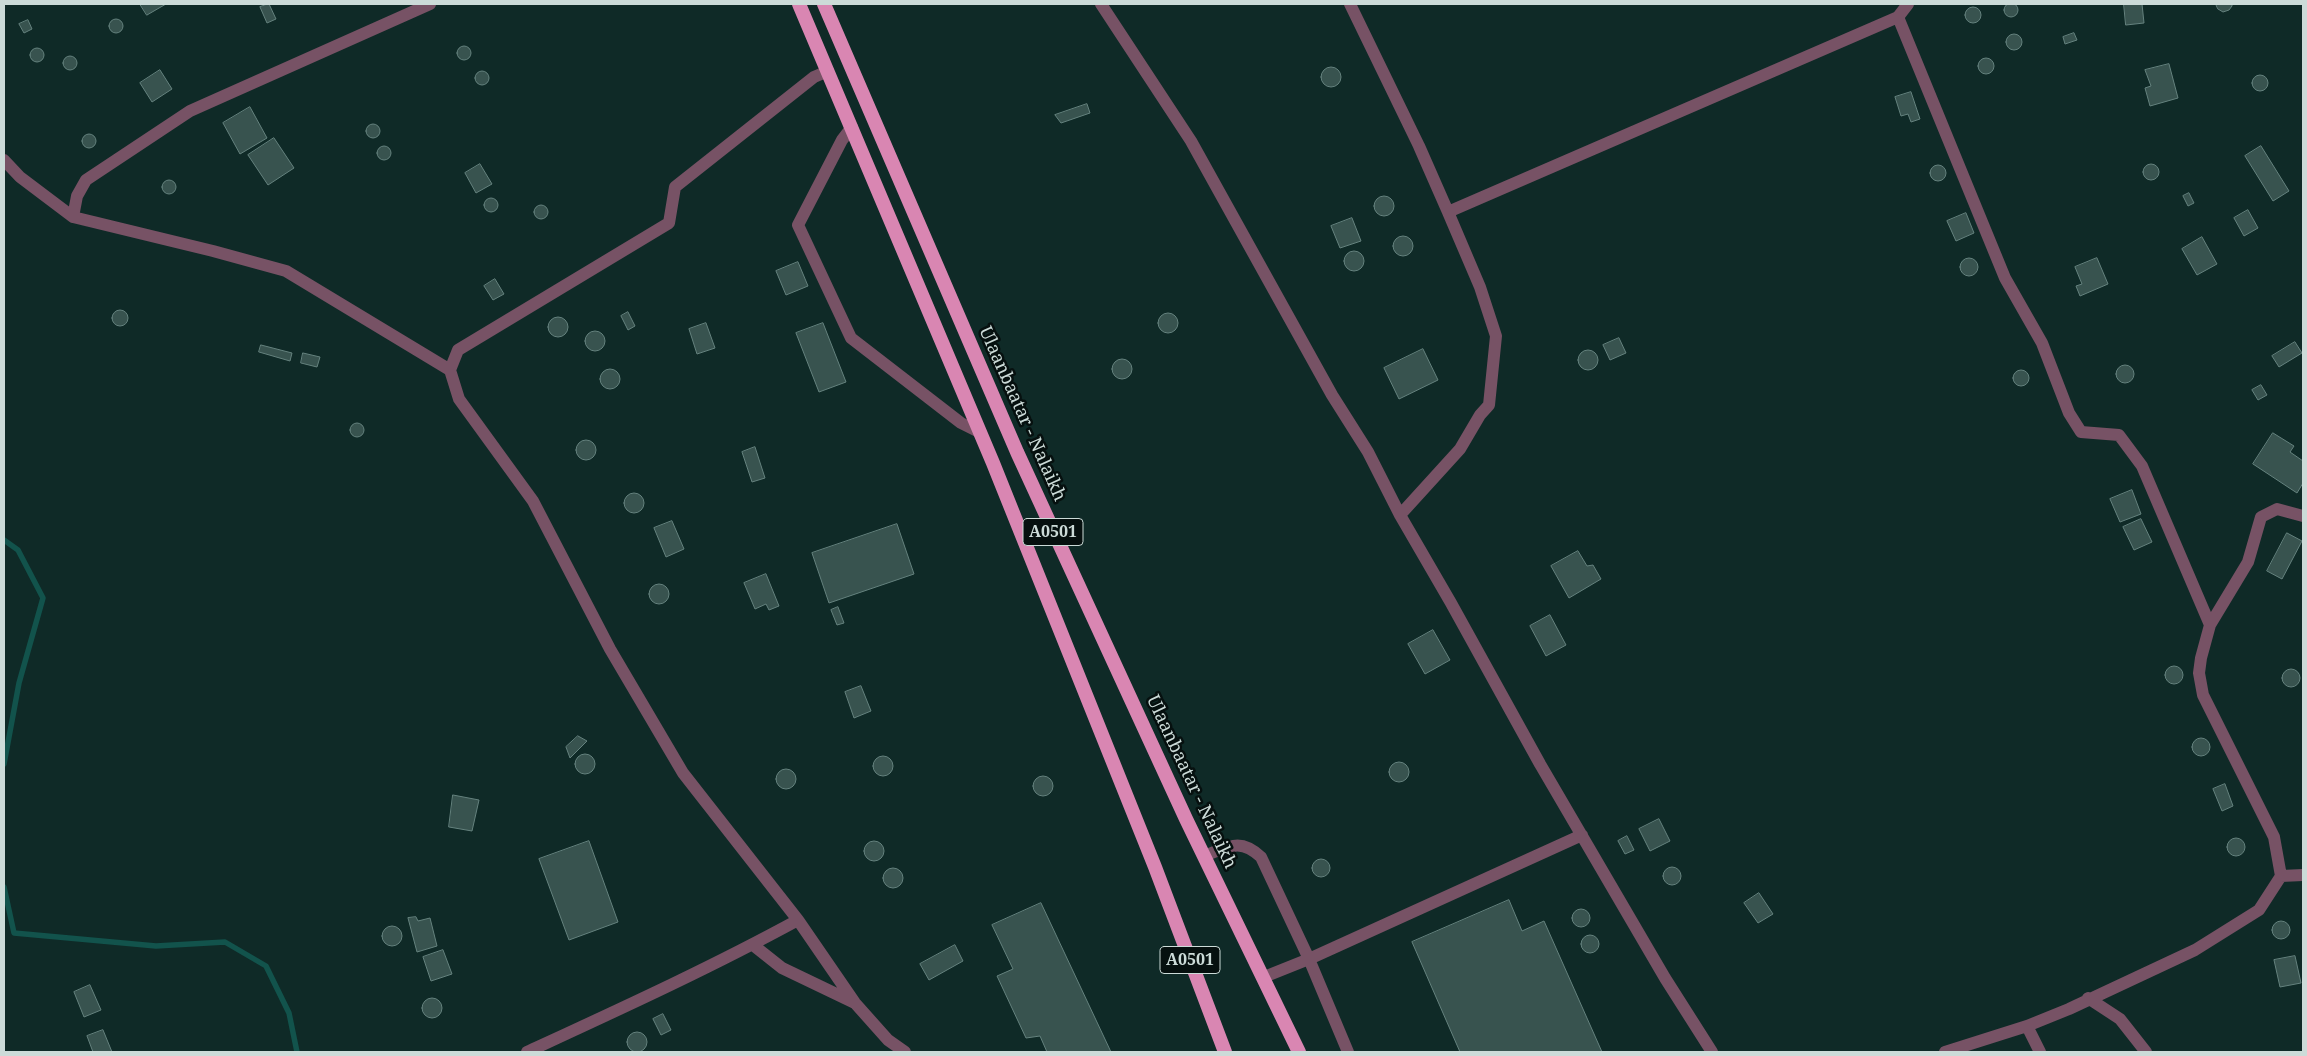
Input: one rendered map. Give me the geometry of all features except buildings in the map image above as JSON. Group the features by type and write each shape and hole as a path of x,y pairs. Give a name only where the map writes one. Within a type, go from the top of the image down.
{"highway":[{"name":"A0501","path":"799,4 979,432 1155,867 1225,1052"},
{"name":"Ulaanbaatar - Nalaikh","path":"824,4 1016,452 1204,856 1299,1052"}],"street":[{"path":"73,217 77,196 86,180 190,111 430,4"},
{"path":"1101,4 1191,141 1332,395 1368,452 1400,515 1582,835 1664,978 1712,1052"},
{"path":"1350,4 1448,212 1480,287 1496,336 1489,405 1480,414 1460,449 1400,515"},
{"path":"1448,212 1898,17 1908,4"},
{"path":"1898,17 2005,278 2042,343 2069,413 2081,432 2119,435 2142,466 2210,625"},
{"path":"828,70 814,77 675,187 669,223 458,350 450,370 459,399 533,501 610,649 683,773 798,920 855,1003 888,1040 905,1052"},
{"path":"852,127 842,140 798,226 851,338 961,423 979,432"},
{"path":"4,160 20,177 73,217 213,250 286,271 450,370"},
{"path":"1945,1052 2026,1026 2069,1009 2088,998 2118,987 2195,950 2259,910 2281,876 2274,837 2203,695 2199,674 2201,658 2210,625 2248,562 2261,517 2277,509 2303,516"},
{"path":"1264,977 1309,959 1582,835"},
{"path":"1204,856 1238,844 1251,848 1261,857 1309,959 1348,1052"},
{"path":"2281,876 2303,875"},
{"path":"527,1052 658,992 753,945 798,920"},
{"path":"753,945 782,968 855,1003"},
{"path":"2088,998 2120,1019 2146,1052"},
{"path":"2026,1026 2040,1052"}],"waterway":[{"path":"4,540 18,550 43,598 19,683 4,764"},
{"path":"4,887 14,933 156,946 225,942 266,966 289,1013 297,1052"}]}
